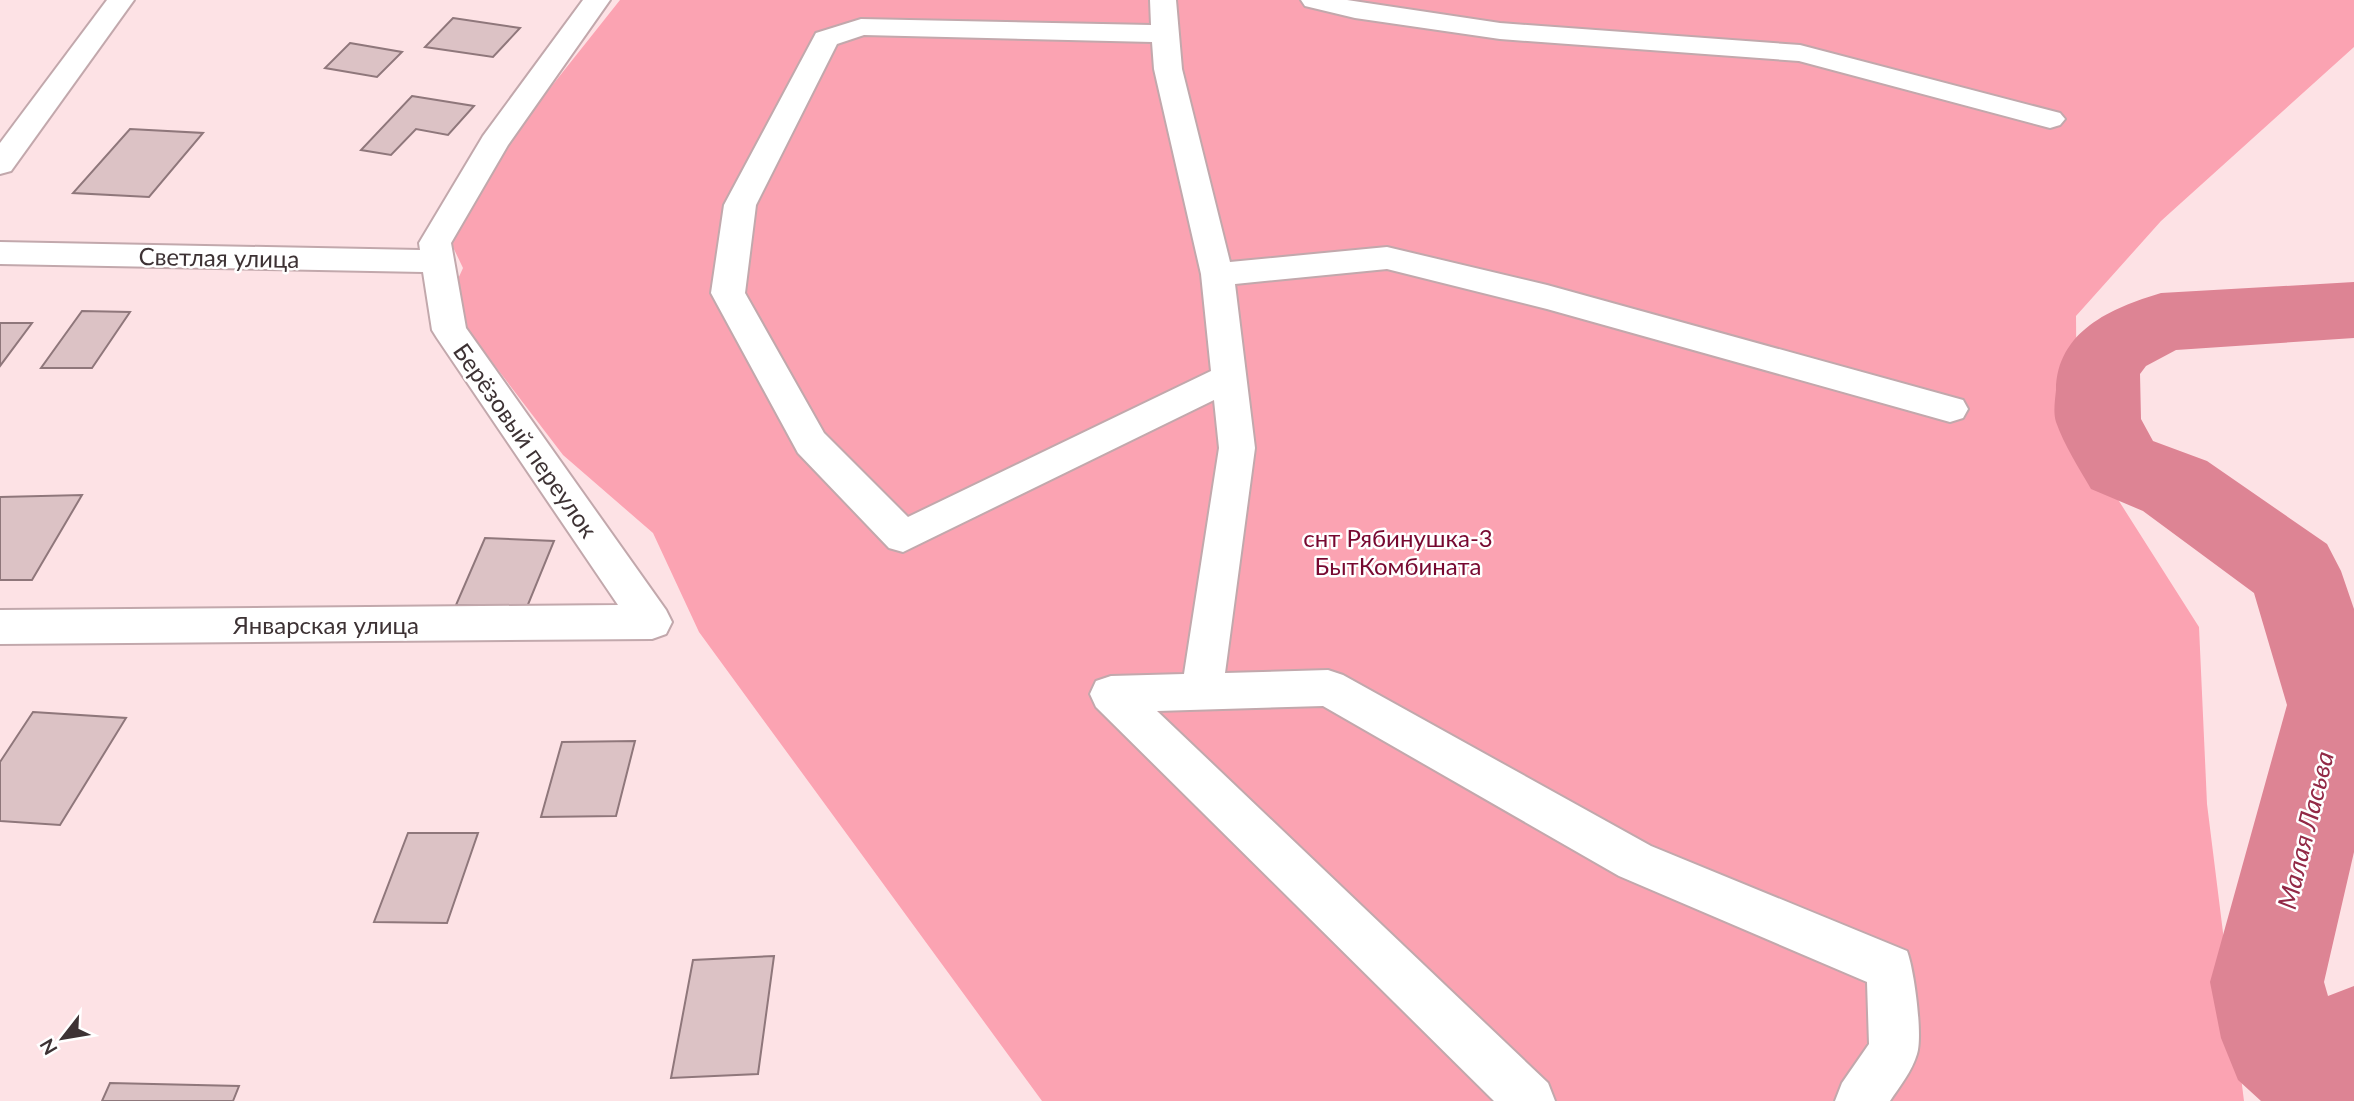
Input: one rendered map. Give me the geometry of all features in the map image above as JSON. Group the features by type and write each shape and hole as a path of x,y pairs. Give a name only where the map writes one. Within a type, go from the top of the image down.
{"street":[{"path":"0,164 121,0"},
{"name":"Берёзовый переулок","path":"597,0 494,143 435,243 449,330 652,622"},
{"path":"1163,0 1168,69 1217,274 1237,447 1202,692"},
{"path":"1314,0 1355,10 1500,31 1800,53 2050,118"},
{"path":"1166,34 861,27 826,39 740,205 728,292 811,443 903,537 1229,377"},
{"name":"Светлая улица","path":"0,253 438,261"},
{"path":"1217,274 1387,258 1547,297 1950,409"},
{"name":"Январская улица","path":"0,627 652,622"},
{"path":"1530,1101 1111,694 1328,688 1635,861 1890,968 1894,1051 1860,1101"}],"green space":[{"name":"снт Рябинушка-3 БытКомбината","path":"620,0 2354,0 2354,47 2161,221 2076,316 2077,435 2199,627 2207,804 2244,1101 1042,1101 699,632 653,533 563,455 447,303 463,268 442,224"}],"building":[{"path":"453,18 520,28 493,57 425,47"},
{"path":"350,43 402,52 377,77 325,68"},
{"path":"412,96 474,106 448,135 416,129 391,155 361,150"},
{"path":"130,129 203,133 149,197 73,193"},
{"path":"82,311 130,312 92,368 41,368"},
{"path":"0,323 32,323 0,366"},
{"path":"82,495 32,580 0,580 0,497"},
{"path":"485,538 554,541 527,607 456,605"},
{"path":"33,712 126,718 60,825 0,821 0,762"},
{"path":"635,741 616,816 541,817 562,742"},
{"path":"408,833 478,833 447,923 374,922"},
{"path":"774,956 758,1074 671,1078 693,960"},
{"path":"110,1083 239,1086 233,1101 102,1101"}],"waterway":[{"name":"Малая Ласьва","path":"2354,310 2161,322 2117,345 2098,370 2098,420 2122,465 2175,486 2294,571 2337,705 2267,982 2280,1038 2308,1064 2354,1045"}]}
